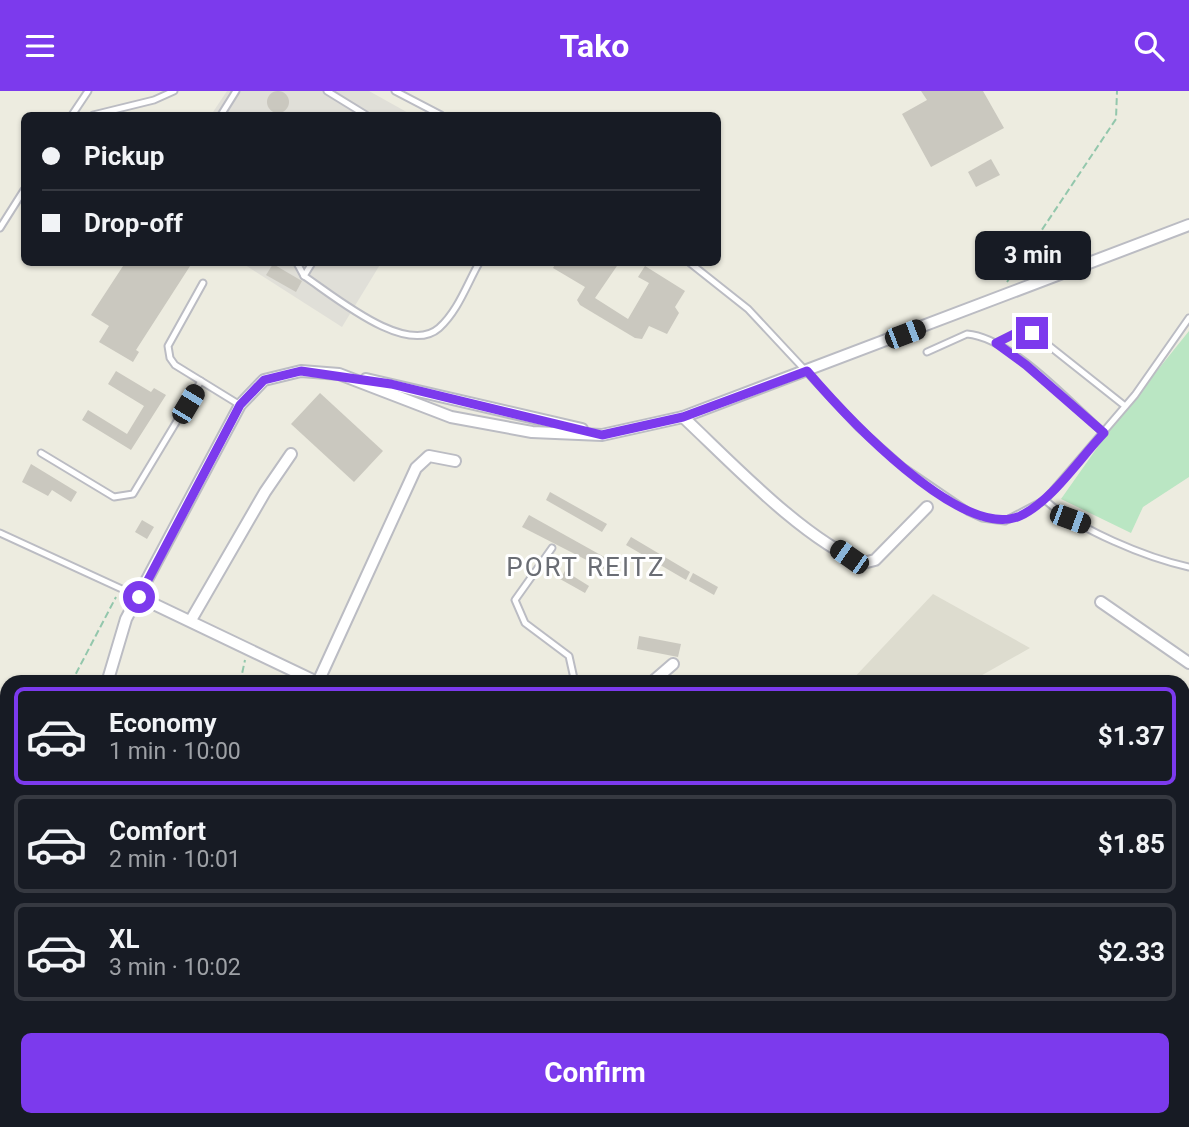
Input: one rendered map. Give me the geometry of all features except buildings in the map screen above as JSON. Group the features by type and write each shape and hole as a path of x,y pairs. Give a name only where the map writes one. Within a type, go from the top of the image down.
{"street":[{"path":"339,374 451,417 531,432 602,435 683,417 1189,225"},
{"path":"109,675 126,619 240,405 264,380 301,371 339,374 452,397 602,435"},
{"path":"683,417 760,491 821,538 863,563 875,560 927,507"},
{"path":"191,620 265,492 291,454"},
{"path":"321,675 416,468 429,456 455,461"},
{"path":"139,597 304,675"},
{"path":"1101,602 1189,663"},
{"path":"660,675 673,664"}],"lane":[{"path":"74,112 88,91"},
{"path":"105,112 154,100 174,91"},
{"path":"223,112 236,91"},
{"path":"327,91 361,112"},
{"path":"395,91 435,112"},
{"path":"0,228 21,195"},
{"path":"299,266 304,276 388,329 408,336 424,335 437,330 452,314 477,266"},
{"path":"304,276 310,266"},
{"path":"694,266 748,309 859,428 903,467 969,512 982,518 1005,521 1045,500 1104,433 1189,318"},
{"path":"203,283 168,346 170,358 175,365 240,405"},
{"path":"996,343 1018,332 1032,333 1125,406"},
{"path":"927,352 967,334 996,343 1026,365 1104,433"},
{"path":"41,453 114,497 133,494 201,381"},
{"path":"1045,500 1061,514 1145,555 1189,568"},
{"path":"0,533 139,597"},
{"path":"552,548 515,600 525,623 569,656 573,675"}],"path":[{"path":"1002,296 1008,282 1116,119 1116,92"},
{"path":"75,675 122,587"},
{"path":"242,675 250,649"}],"shaded area":[{"path":"227,91 369,91 407,112 213,112"},
{"path":"247,266 379,266 342,327"},
{"path":"933,594 1030,648 982,675 857,675"}],"green space":[{"path":"1189,331 1189,477 1143,507 1131,533 1061,499 1111,428"}],"district":[{"name":"PORT REITZ","path":"586,567"}],"route":[{"path":"139,597 240,405 264,380 301,371 339,374 452,397 602,435 683,417 807,371 832,401 903,467 969,512 982,518 1005,521 1020,516 1045,500 1104,433 1026,365 996,343 1018,332 1032,333"}]}
